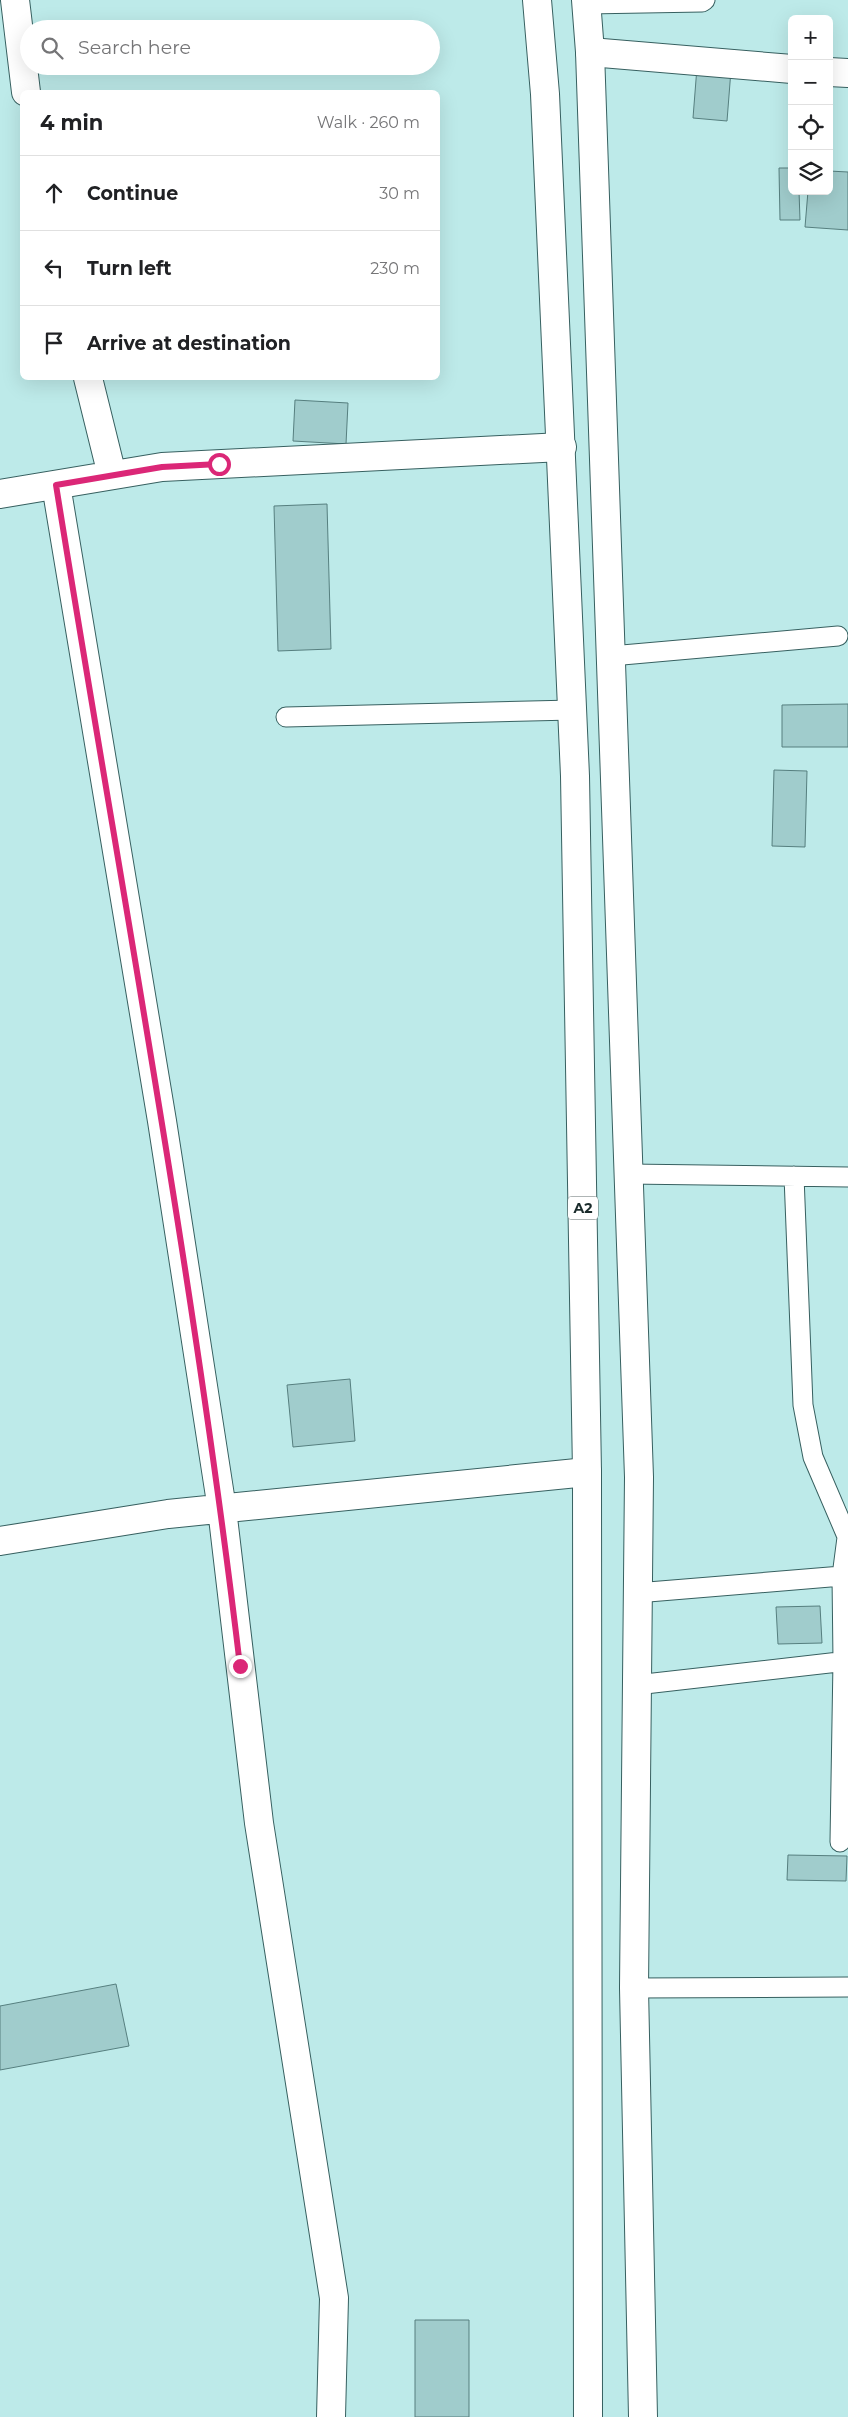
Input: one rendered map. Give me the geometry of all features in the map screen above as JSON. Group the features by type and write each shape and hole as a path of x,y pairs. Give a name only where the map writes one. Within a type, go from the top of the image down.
{"main road":[{"path":"15,0 20,42"},
{"name":"A2","path":"537,0 545,94 573,710 587,1472 588,2417"},
{"path":"587,2 639,1477 636,1593 634,1988 643,2417"},
{"path":"590,52 788,68"},
{"path":"833,72 848,73"},
{"path":"24,75 26,90"},
{"path":"88,380 112,476"},
{"path":"0,494 162,467 562,447"},
{"path":"56,485 162,1121 222,1508 259,1823 334,2298 332,2417"},
{"path":"0,1541 168,1514 587,1472"}],"lane":[{"path":"587,2 702,2 705,0"},
{"path":"611,656 838,636"},
{"path":"286,717 573,710"},
{"path":"628,1174 848,1177"},
{"path":"794,1176 803,1405 814,1457 847,1532 842,1576 846,1661 840,1842"},
{"path":"636,1593 842,1576"},
{"path":"636,1685 846,1661"},
{"path":"634,1988 848,1987"}],"building":[{"path":"697,67 731,70 727,121 693,118"},
{"path":"779,168 788,168 788,195 799,195 800,220 780,220"},
{"path":"833,171 848,172 848,230 805,227 808,195 833,195"},
{"path":"295,400 348,403 346,444 293,441"},
{"path":"327,504 331,649 278,651 274,506"},
{"path":"848,704 848,747 782,747 782,705"},
{"path":"774,770 807,771 805,847 772,846"},
{"path":"350,1379 355,1441 293,1447 287,1385"},
{"path":"820,1606 822,1643 778,1644 776,1607"},
{"path":"788,1855 847,1856 846,1881 787,1880"},
{"path":"116,1984 129,2046 0,2070 0,2006"},
{"path":"415,2320 469,2320 469,2417 415,2417"}],"route":[{"path":"219,464 162,467 56,485 162,1121 222,1508 240,1666"}]}
